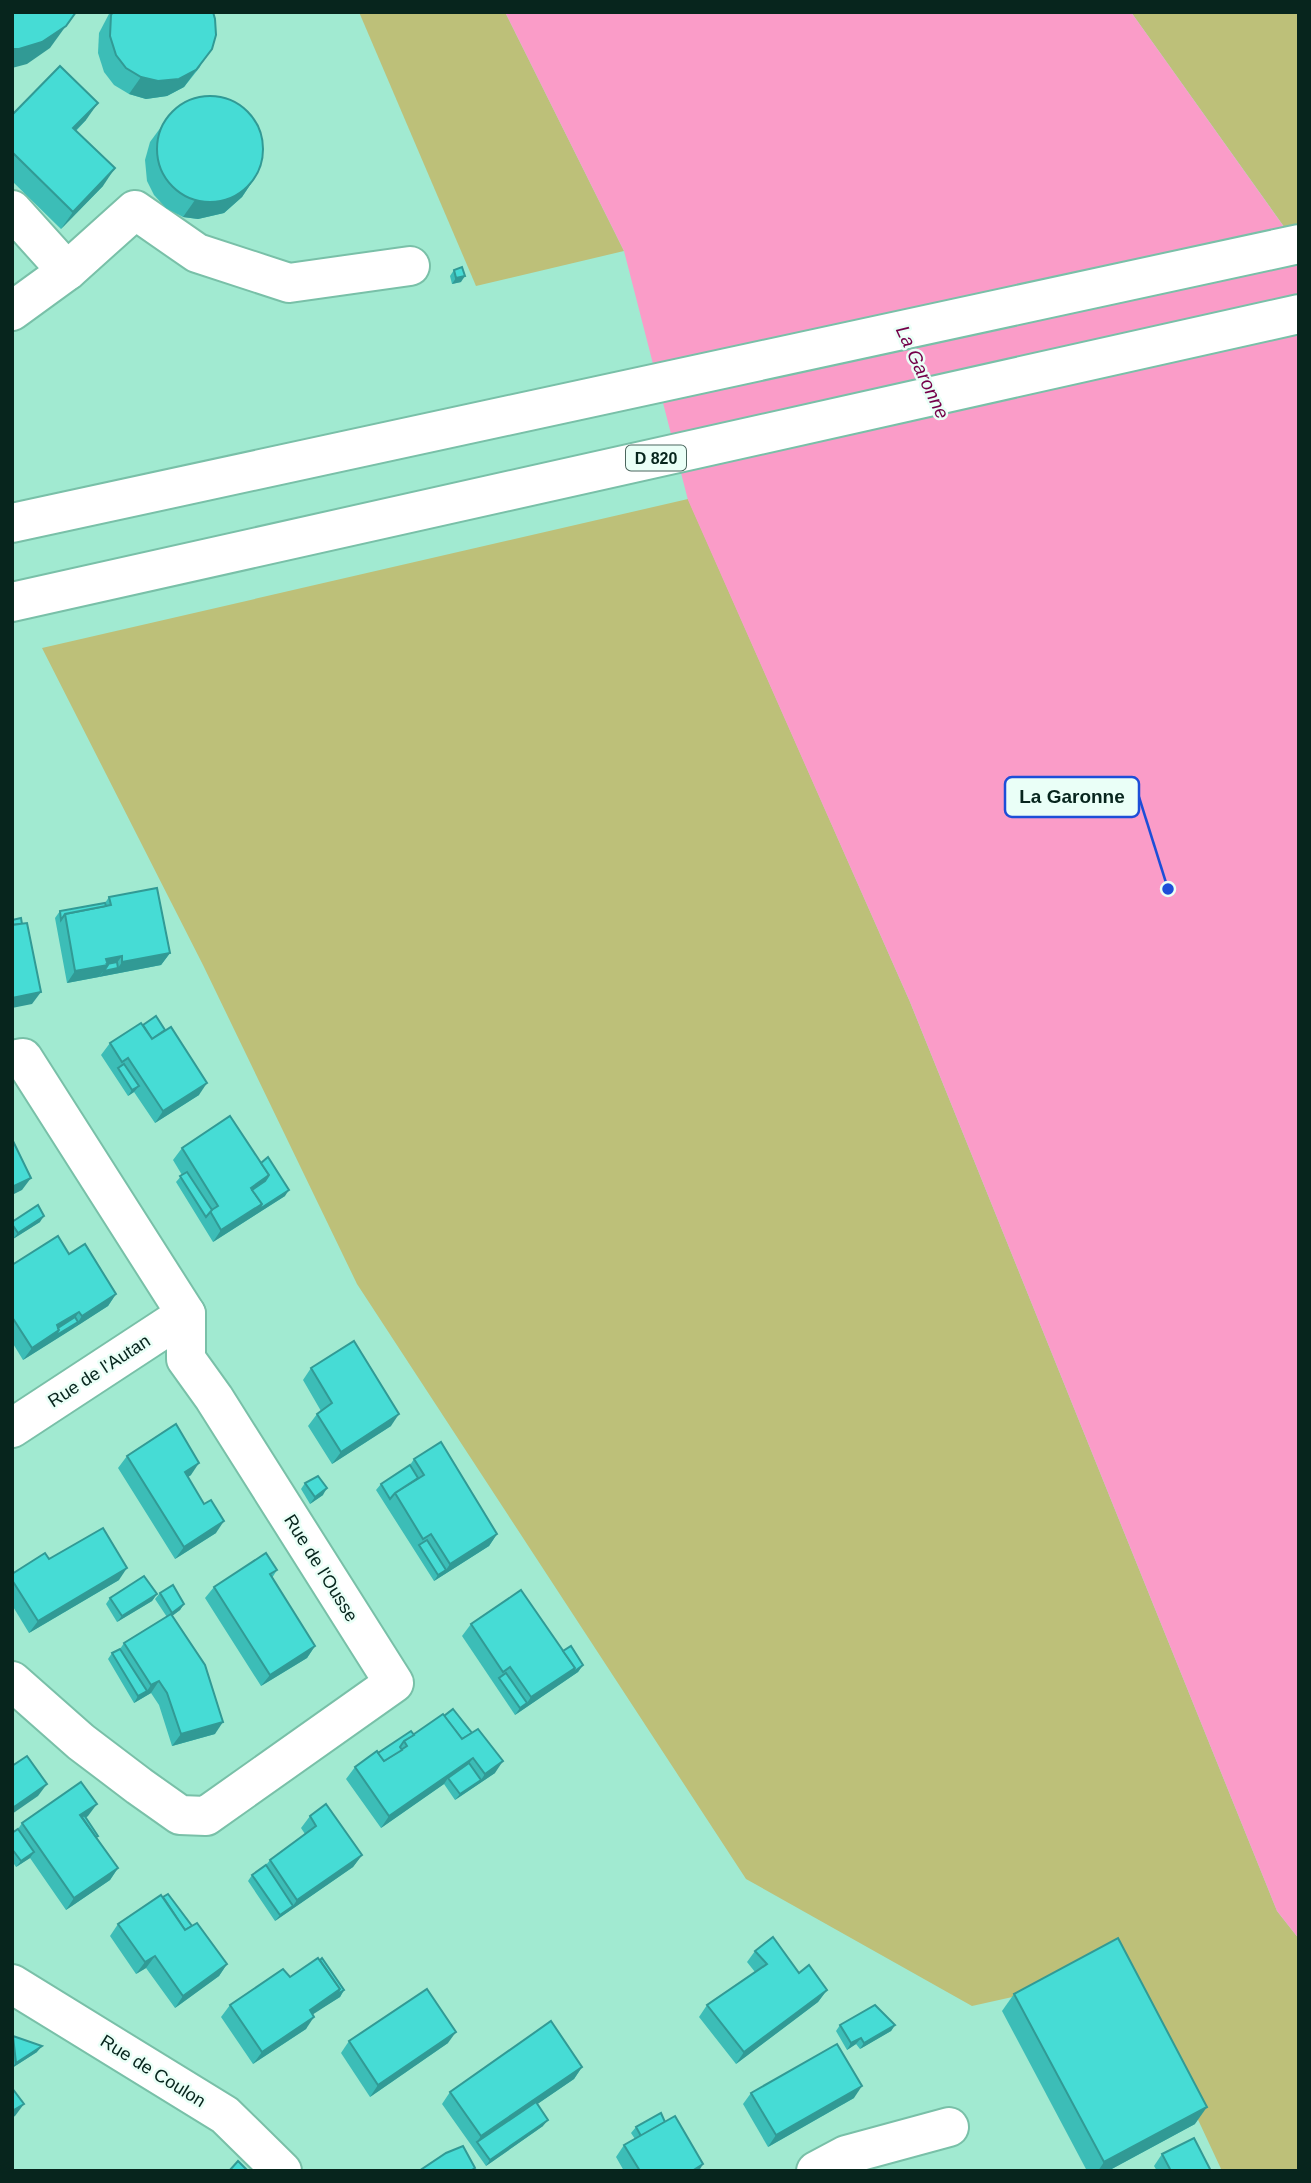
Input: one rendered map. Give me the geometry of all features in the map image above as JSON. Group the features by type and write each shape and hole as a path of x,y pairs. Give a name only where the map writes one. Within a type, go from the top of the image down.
{"main road":[{"path":"12,210 67,271"},
{"path":"12,311 67,271 135,211 197,253 289,283 410,266"},
{"path":"12,523 1299,244"},
{"name":"D 820","path":"12,602 1299,314"},
{"path":"12,1060 23,1058 186,1314"},
{"name":"Rue de l'Autan","path":"12,1428 186,1314"},
{"name":"Rue de l'Ousse","path":"12,1681 82,1741 180,1815 205,1816 394,1683 214,1398 186,1359 186,1314"},
{"name":"Rue de Coulon","path":"12,1984 225,2115 282,2171"},
{"path":"816,2171 846,2155 949,2127"}],"green space":[{"path":"359,12 505,12 624,251 476,286"},
{"path":"1131,12 1299,12 1299,248 1295,242"},
{"path":"688,499 910,1002 1277,1911 1299,1939 1299,2171 1222,2171 1158,2034 1097,1978 972,2006 746,1879 357,1284 203,965 42,648"}],"water":[{"path":"505,12 1131,12 1299,248 1299,1939 1277,1911 910,1002 688,500 624,251"}],"building":[{"path":"12,12 76,12 66,26 42,42 12,49"},
{"path":"113,12 213,12 216,35 212,49 196,70 179,79 158,81 141,77 126,68 116,55 110,36"},
{"path":"60,66 98,103 73,128 115,168 73,212 12,152 12,115"},
{"path":"210,96 230,100 247,112 259,129 263,149 259,169 247,186 230,198 210,202 190,198 173,186 161,169 157,149 161,129 173,112 190,100"},
{"path":"462,267 465,276 456,278 454,270"},
{"path":"157,888 170,953 122,962 122,956 106,959 108,965 75,971 65,914 111,905 109,897"},
{"path":"105,903 106,906 65,914 61,920 60,911"},
{"path":"21,918 22,924 12,925 12,920"},
{"path":"27,923 41,992 12,998 12,925"},
{"path":"117,962 118,968 104,971 107,964"},
{"path":"156,1016 165,1030 152,1039 143,1025"},
{"path":"141,1023 152,1039 171,1027 207,1083 163,1111 128,1058 122,1062 110,1043"},
{"path":"124,1064 139,1086 132,1090 118,1068"},
{"path":"230,1116 269,1175 251,1188 262,1204 221,1230 210,1211 218,1206 182,1148"},
{"path":"12,1139 31,1178 12,1187"},
{"path":"268,1157 289,1190 258,1210 262,1204 252,1190 269,1175 261,1163"},
{"path":"187,1172 212,1210 206,1217 180,1176"},
{"path":"38,1205 44,1216 18,1233 12,1222"},
{"path":"58,1236 69,1254 85,1244 116,1294 82,1316 79,1312 57,1325 59,1330 32,1348 12,1317 12,1265"},
{"path":"75,1317 78,1322 55,1336 58,1328"},
{"path":"354,1341 399,1414 341,1452 317,1414 332,1403 311,1368"},
{"path":"176,1424 199,1463 185,1472 204,1504 211,1500 224,1521 184,1547 127,1456"},
{"path":"441,1442 497,1534 450,1564 431,1534 423,1539 395,1493 424,1475 414,1459"},
{"path":"410,1465 418,1478 390,1499 381,1484"},
{"path":"318,1476 327,1488 315,1497 305,1483"},
{"path":"103,1528 127,1568 38,1621 12,1580 12,1574 45,1553 49,1559"},
{"path":"427,1540 446,1570 438,1575 419,1545"},
{"path":"266,1553 277,1570 270,1574 315,1646 270,1675 214,1587"},
{"path":"144,1576 157,1594 122,1616 110,1598"},
{"path":"173,1585 184,1604 172,1613 160,1593"},
{"path":"521,1590 575,1668 531,1697 510,1667 503,1672 471,1624"},
{"path":"171,1614 205,1665 223,1722 181,1734 167,1693 159,1681 151,1685 124,1643"},
{"path":"571,1646 583,1665 571,1674 575,1668 563,1651"},
{"path":"120,1649 147,1691 138,1696 112,1653"},
{"path":"506,1673 527,1703 520,1708 499,1678"},
{"path":"453,1709 472,1733 462,1739 444,1716"},
{"path":"443,1714 462,1739 478,1729 503,1761 485,1774 473,1758 389,1816 355,1767 377,1751 384,1761 407,1746 404,1741"},
{"path":"411,1731 414,1735 404,1741 400,1747 402,1750 384,1761 378,1753"},
{"path":"27,1756 47,1784 14,1807 12,1766"},
{"path":"469,1763 481,1780 460,1794 448,1778"},
{"path":"81,1782 97,1804 80,1815 118,1868 74,1898 22,1823"},
{"path":"326,1804 362,1855 297,1900 270,1860 316,1826 310,1816"},
{"path":"84,1815 98,1836 96,1837 82,1817"},
{"path":"18,1829 34,1852 21,1861 12,1849 12,1833"},
{"path":"266,1865 293,1906 280,1915 252,1875"},
{"path":"168,1894 192,1926 185,1930 163,1897"},
{"path":"161,1895 185,1930 197,1923 227,1964 183,1996 155,1956 145,1962 118,1924"},
{"path":"773,1937 799,1973 809,1965 827,1990 744,2052 707,2005 767,1964 755,1951"},
{"path":"1118,1938 1207,2107 1104,2162 1014,1994"},
{"path":"318,1958 340,1989 310,2010 314,2017 262,2052 230,2005 283,1969 290,1977"},
{"path":"322,1958 344,1990 336,1995 340,1989 320,1960"},
{"path":"427,1989 456,2032 378,2085 349,2041"},
{"path":"875,2005 895,2025 864,2043 861,2038 851,2043 840,2025"},
{"path":"551,2021 582,2067 481,2136 450,2092"},
{"path":"13,2036 42,2046 16,2063"},
{"path":"837,2044 862,2086 776,2135 751,2093"},
{"path":"12,2088 24,2104 12,2111"},
{"path":"536,2102 548,2120 490,2160 477,2142"},
{"path":"661,2113 665,2122 641,2136 636,2127"},
{"path":"675,2116 703,2164 692,2171 640,2171 624,2145"},
{"path":"1194,2138 1211,2171 1171,2171 1162,2154"},
{"path":"463,2146 475,2168 470,2171 419,2171 446,2153"},
{"path":"238,2161 248,2171 229,2171"}],"place":[{"name":"La Garonne","path":"1168,889"}]}
